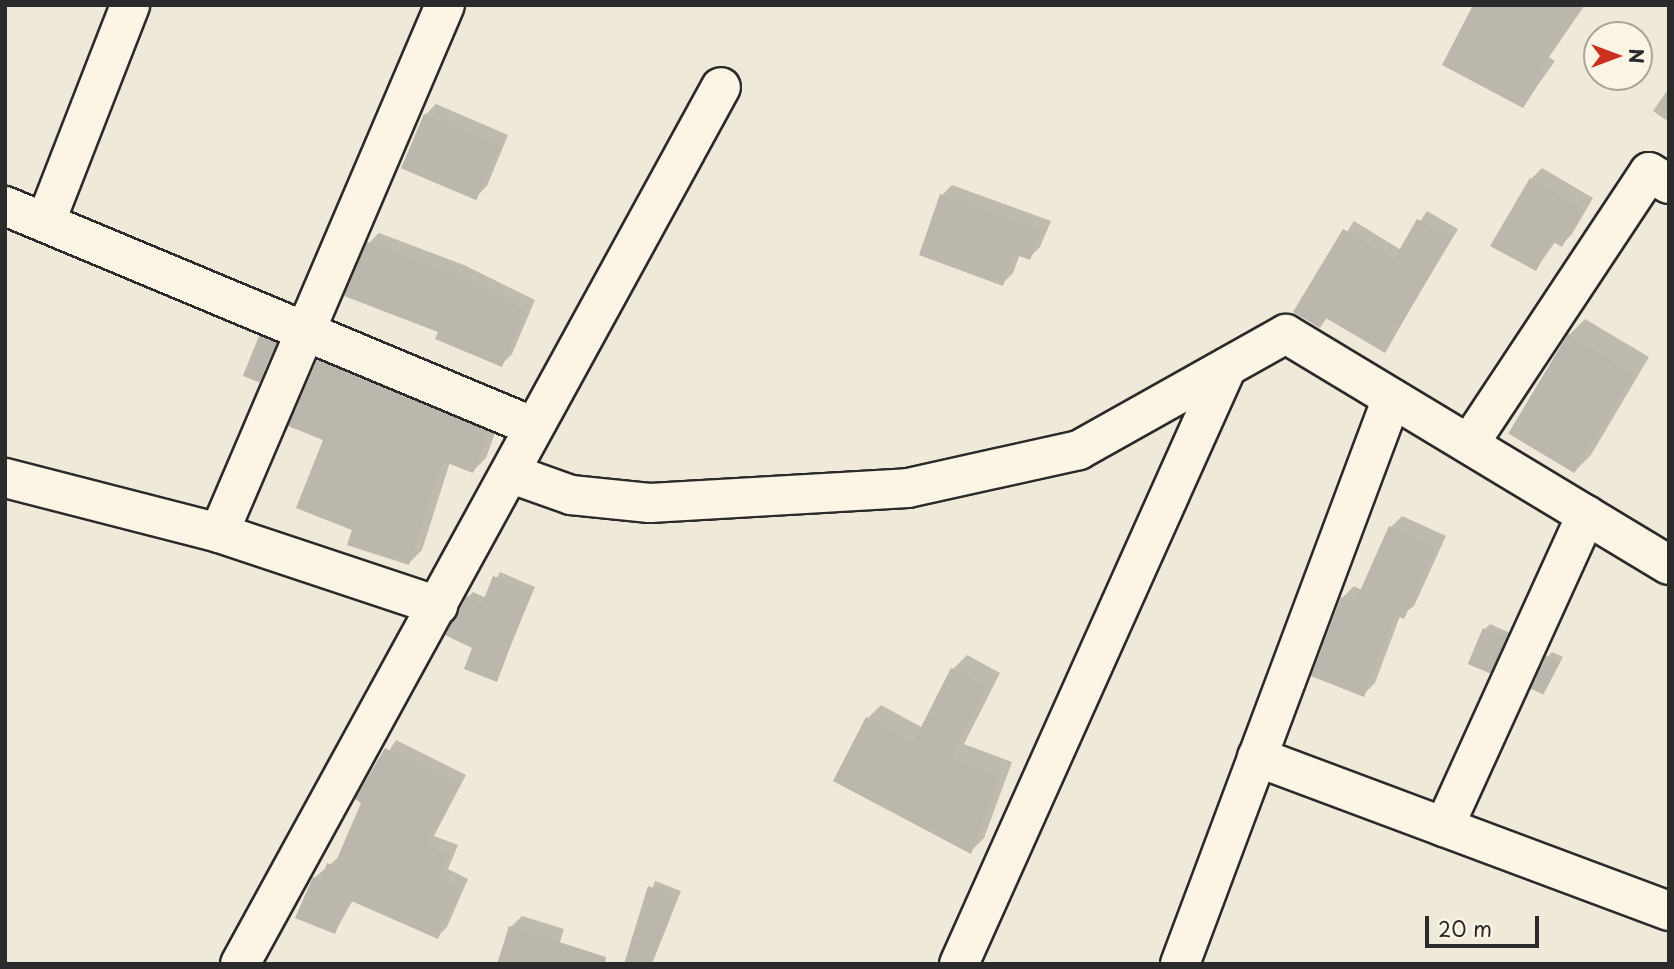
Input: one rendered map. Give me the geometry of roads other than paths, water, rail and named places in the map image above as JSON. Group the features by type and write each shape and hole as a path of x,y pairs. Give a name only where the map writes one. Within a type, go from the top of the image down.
{"street":[{"path":"46,221 130,5"},
{"path":"219,533 445,5"},
{"path":"240,964 512,474 534,427 721,87"},
{"path":"1469,444 1649,172 1669,184"},
{"path":"5,206 534,427"},
{"path":"512,474 571,495 650,503 908,488 1079,450 1286,334 1669,565"},
{"path":"959,964 1227,367"},
{"path":"1180,964 1392,398"},
{"path":"5,478 219,533 438,606"},
{"path":"1444,827 1586,515"},
{"path":"1257,757 1669,911"}]}
